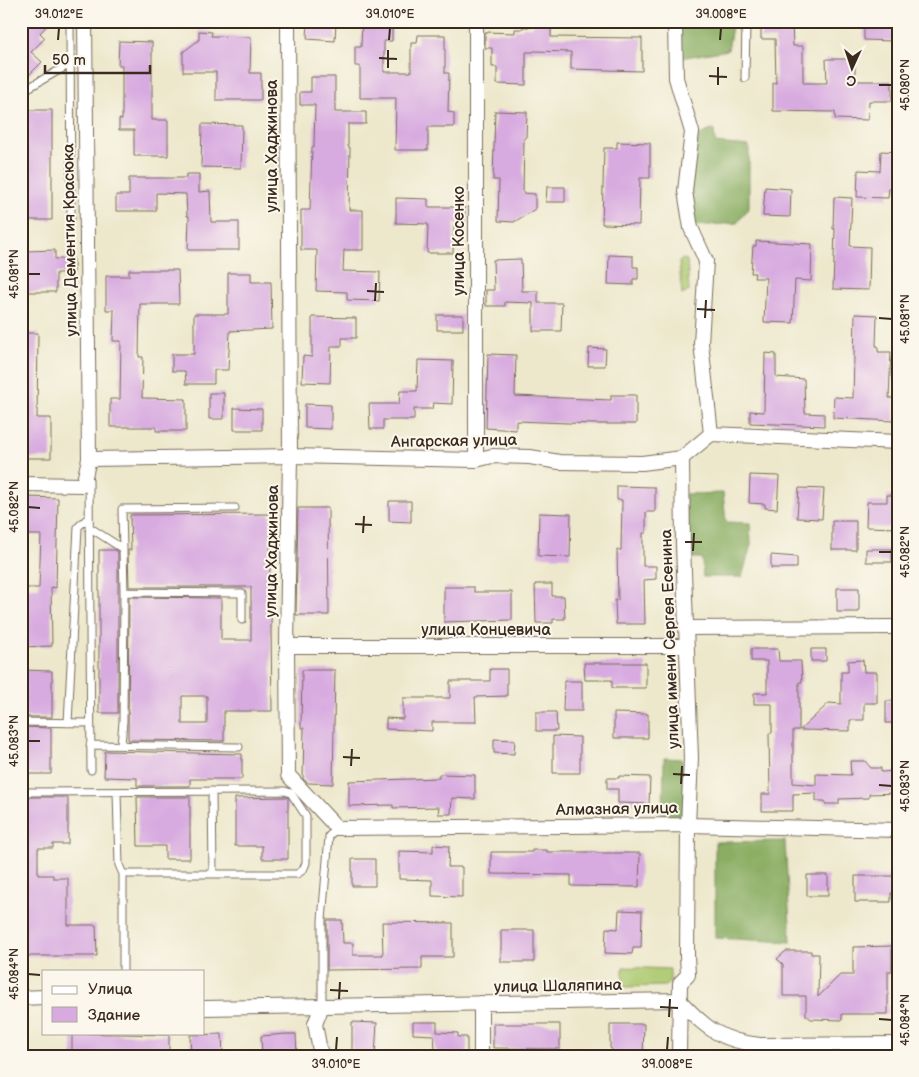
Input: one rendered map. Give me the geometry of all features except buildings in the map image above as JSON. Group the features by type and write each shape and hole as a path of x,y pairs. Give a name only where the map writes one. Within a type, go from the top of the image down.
{"street":[{"name":"улица Дементия Красюка","path":"85,21 89,459"},
{"name":"улица Хаджинова","path":"288,21 290,456 287,646 288,775 337,828"},
{"name":"улица Косенко","path":"476,21 476,460"},
{"path":"675,21 676,78 692,132 685,192 691,228 706,260 701,343 710,434"},
{"path":"682,458 710,434 898,442"},
{"name":"Ангарская улица","path":"89,459 290,456 476,460 492,456 511,456 559,462 642,463 682,458"},
{"name":"улица имени Сергея Есенина","path":"679,1056 680,983 688,976 686,955 690,758 682,545 682,458"},
{"path":"21,484 83,485 89,459"},
{"path":"686,628 898,627"},
{"name":"улица Концевича","path":"287,646 686,646"},
{"name":"Алмазная улица","path":"337,828 688,825 898,830"},
{"path":"21,998 42,997"},
{"path":"679,1000 699,1022 738,1042 760,1045 898,1044"},
{"name":"улица Шаляпина","path":"205,1008 679,1000"},
{"path":"481,1003 481,1056"},
{"path":"321,1056 315,1024 322,1006"}],"lane":[{"path":"70,21 71,219"},
{"path":"745,78 746,21"},
{"path":"21,92 70,64"},
{"path":"89,459 90,770"},
{"path":"121,745 123,721 124,592 122,509 235,508"},
{"path":"68,723 78,528 90,517"},
{"path":"89,527 123,548"},
{"path":"124,592 242,593 242,620"},
{"path":"21,722 90,723"},
{"path":"90,745 238,747"},
{"path":"212,791 213,874"},
{"path":"21,792 285,791 291,793 306,816 306,863 303,870 297,874 122,874"},
{"path":"117,792 119,865 122,874 123,970"},
{"path":"322,1006 323,910 329,836 337,828"}],"green space":[{"path":"680,21 733,21 728,50 680,58"},
{"path":"714,129 715,143 749,146 749,208 737,223 695,226 688,188 697,136"},
{"path":"683,259 687,260 689,291 682,295 679,262"},
{"path":"723,493 726,522 750,523 751,544 742,577 703,577 702,558 686,558 685,494"},
{"path":"664,758 681,759 685,772 684,815 663,815"},
{"path":"785,841 791,942 715,938 715,842"},
{"path":"623,967 670,969 670,982 665,986 623,987"}]}
